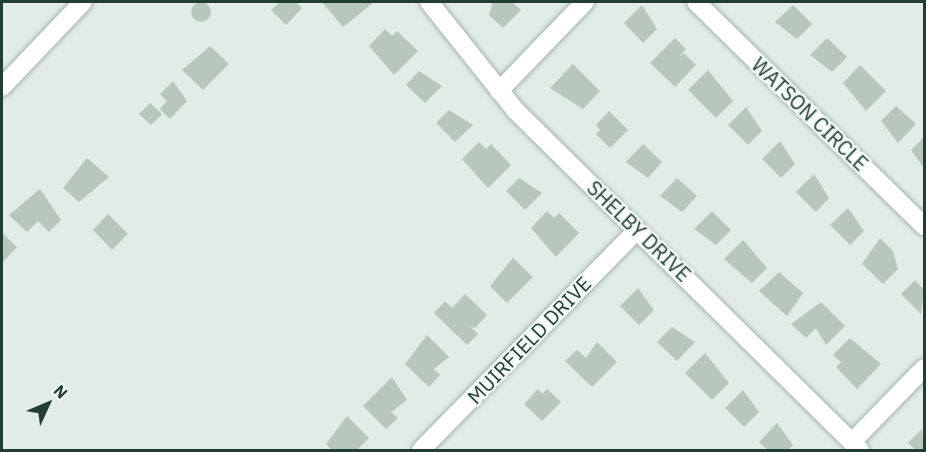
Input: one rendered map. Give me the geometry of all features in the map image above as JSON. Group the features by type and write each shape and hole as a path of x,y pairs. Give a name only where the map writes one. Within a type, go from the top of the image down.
{"street":[{"path":"2,87 83,2"},
{"name":"SHELBY DRIVE","path":"429,2 499,91 856,446"},
{"path":"499,91 585,2"},
{"name":"WATSON CIRCLE","path":"696,2 924,226"},
{"name":"MUIRFIELD DRIVE","path":"421,450 637,230"},
{"path":"856,446 924,368"}],"building":[{"path":"201,2 208,5 211,12 208,19 201,22 194,19 191,12 194,5"},
{"path":"280,2 296,2 302,8 286,25 271,10"},
{"path":"322,2 372,2 373,3 343,27"},
{"path":"493,2 512,2 521,10 503,28 489,15"},
{"path":"642,5 657,29 643,43 624,23"},
{"path":"793,5 812,24 797,39 775,22"},
{"path":"385,29 392,36 397,31 418,51 394,75 369,46"},
{"path":"675,38 686,49 679,57 684,53 696,65 675,87 650,63"},
{"path":"827,38 847,57 832,72 810,55"},
{"path":"210,46 229,64 203,90 182,70"},
{"path":"573,64 600,91 583,109 550,88"},
{"path":"860,65 886,91 866,111 843,83"},
{"path":"708,70 733,101 716,118 688,90"},
{"path":"419,71 442,86 425,103 406,85"},
{"path":"173,81 187,101 170,119 160,109 167,101 160,94"},
{"path":"150,103 162,114 151,125 139,114"},
{"path":"896,106 916,124 898,143 881,121"},
{"path":"746,107 762,131 748,145 728,125"},
{"path":"449,110 473,125 455,142 436,123"},
{"path":"609,111 628,130 610,148 596,134 600,130 596,125"},
{"path":"924,137 924,168 911,150"},
{"path":"780,141 795,164 781,178 762,159"},
{"path":"479,142 486,149 491,144 511,165 488,188 462,159"},
{"path":"643,144 662,162 648,178 626,162"},
{"path":"87,158 109,177 79,202 63,188"},
{"path":"814,174 829,198 816,212 796,192"},
{"path":"519,178 542,193 525,210 506,191"},
{"path":"677,178 697,196 682,212 660,196"},
{"path":"40,189 61,220 49,232 38,221 27,232 9,215"},
{"path":"848,208 864,231 850,245 830,225"},
{"path":"547,211 554,218 559,213 579,233 556,257 531,228"},
{"path":"712,211 731,230 716,245 694,229"},
{"path":"108,214 128,234 112,250 93,230"},
{"path":"2,233 17,247 2,263"},
{"path":"880,238 893,251 898,269 883,284 862,264"},
{"path":"743,240 767,268 752,283 724,259"},
{"path":"513,258 533,277 507,303 490,286"},
{"path":"779,272 803,293 787,316 759,291"},
{"path":"915,280 924,290 921,314 901,294"},
{"path":"638,288 654,310 639,325 620,306"},
{"path":"465,294 487,315 475,328 470,326 478,334 467,345 434,313 445,301 452,308"},
{"path":"821,302 845,326 826,345 816,328 806,338 791,324"},
{"path":"672,327 695,342 677,361 657,342"},
{"path":"427,335 449,357 434,369 440,375 429,387 405,364"},
{"path":"850,338 881,364 857,389 836,367 841,362 833,355"},
{"path":"597,342 617,362 592,387 565,361 577,350 586,358"},
{"path":"705,353 729,383 712,400 685,373"},
{"path":"392,377 407,400 391,412 398,418 386,429 363,406"},
{"path":"538,389 542,394 547,389 561,402 542,421 524,404"},
{"path":"743,390 759,412 744,427 725,408"},
{"path":"347,416 369,438 357,450 332,450 326,444"},
{"path":"777,423 793,445 788,450 768,450 759,442"},
{"path":"922,429 924,450 916,450 908,443"}]}
